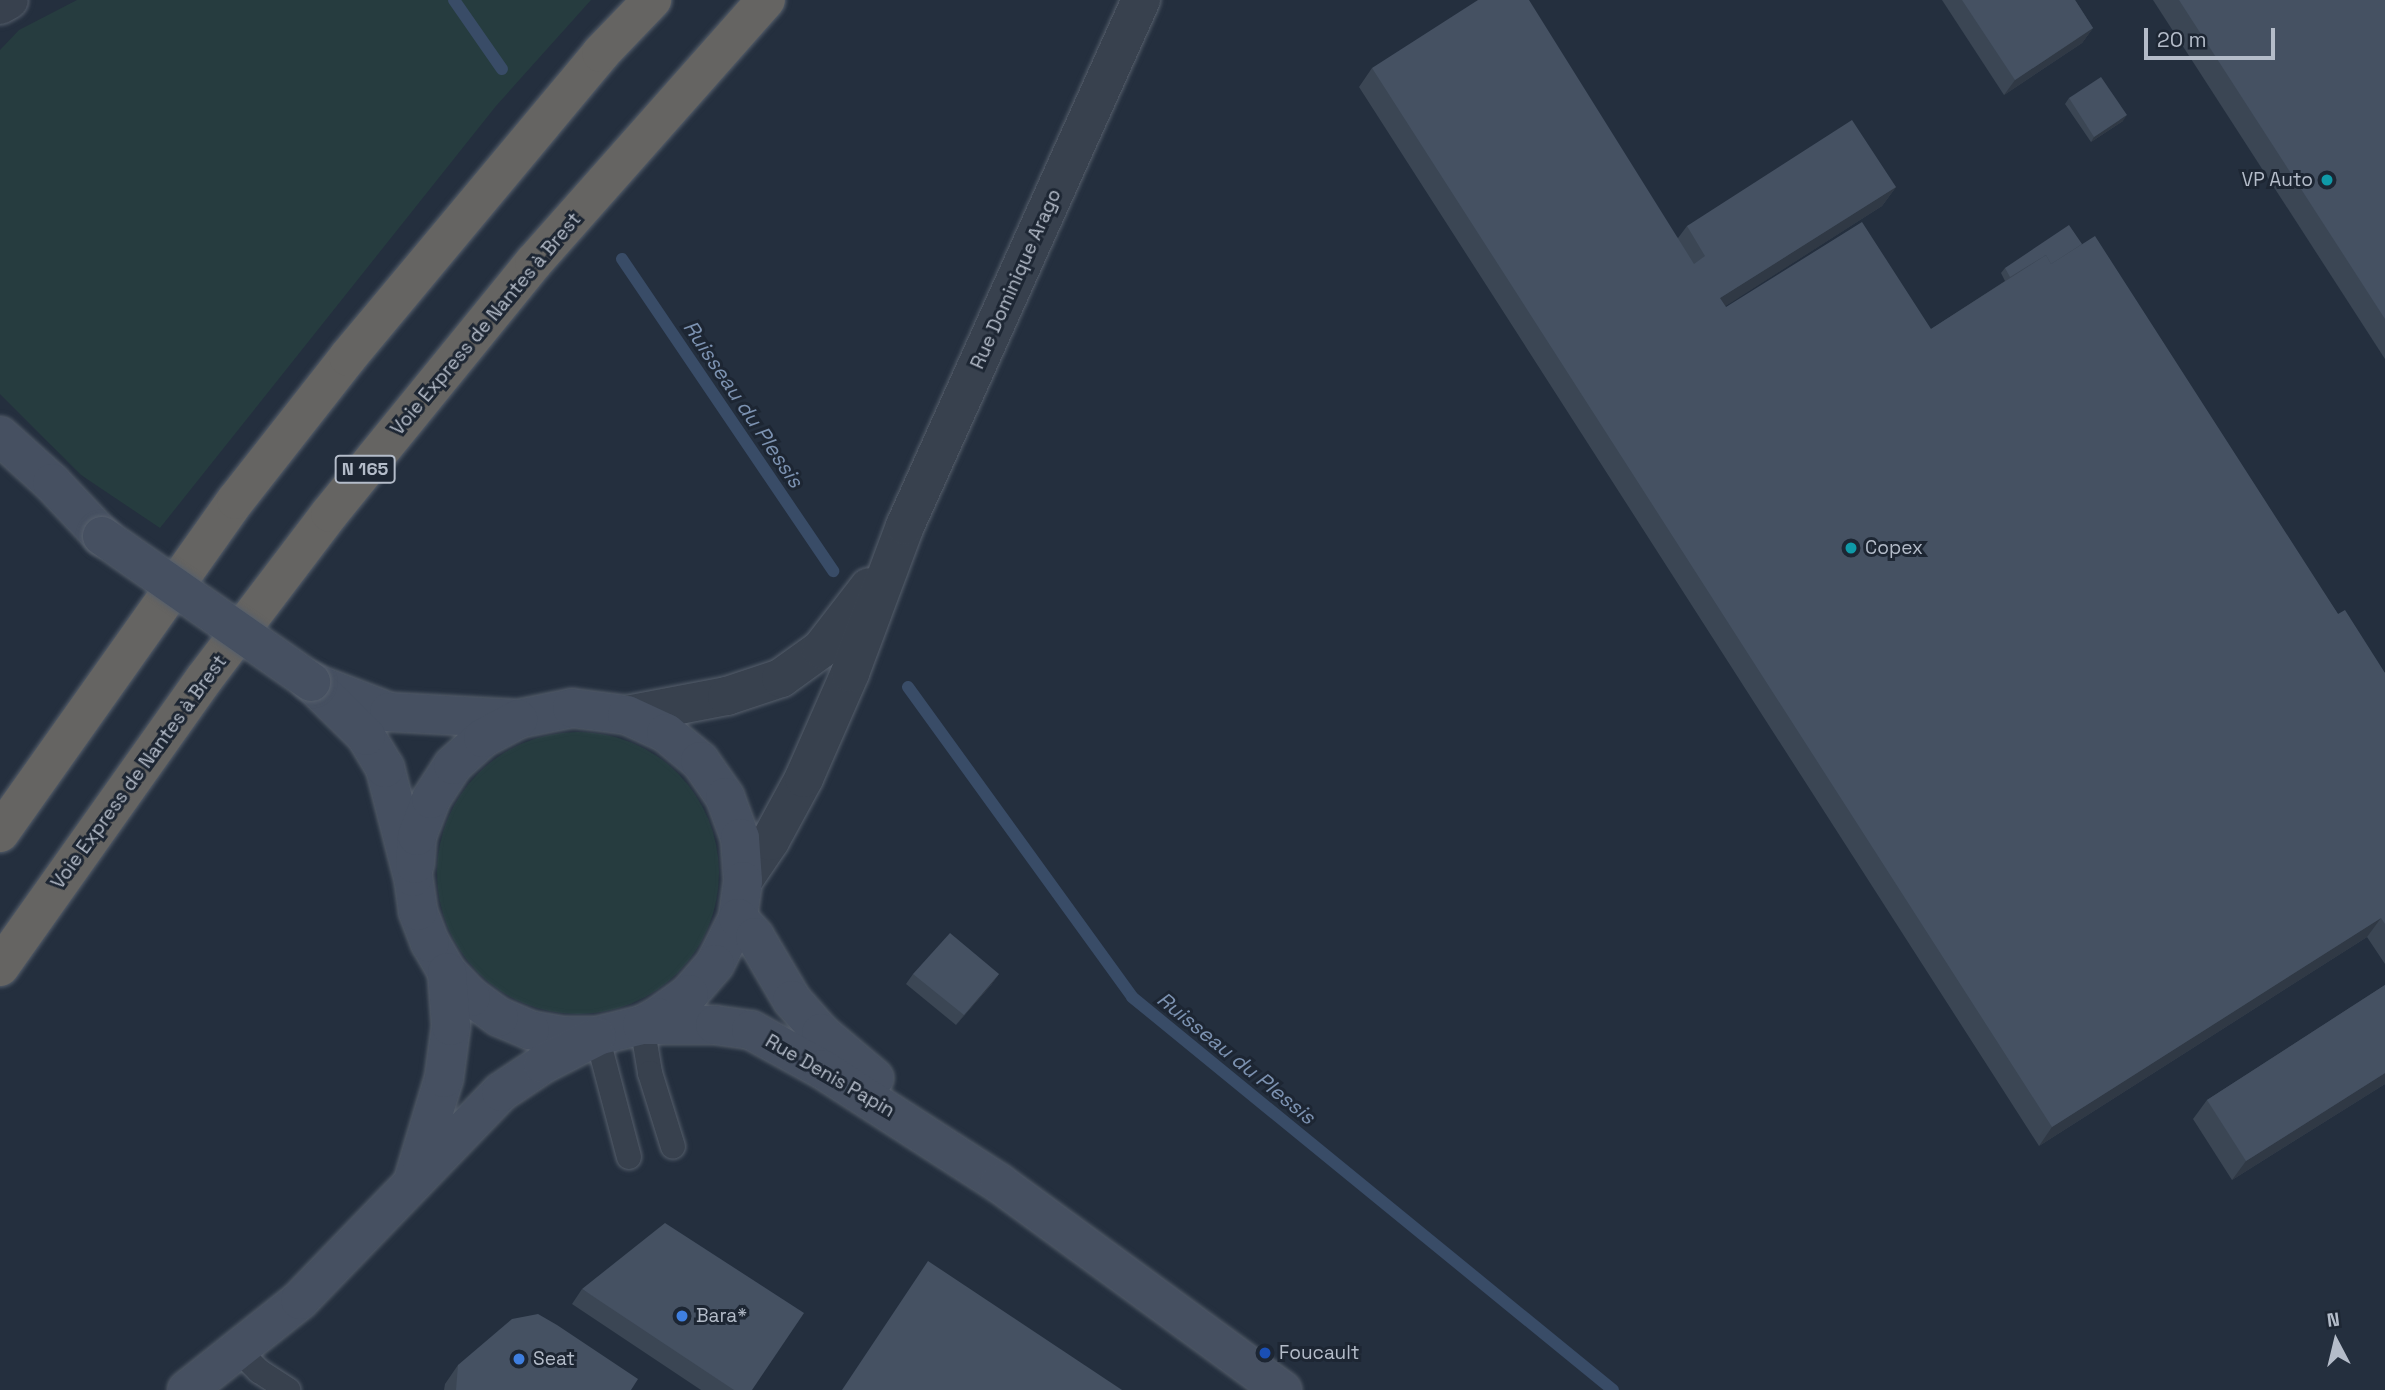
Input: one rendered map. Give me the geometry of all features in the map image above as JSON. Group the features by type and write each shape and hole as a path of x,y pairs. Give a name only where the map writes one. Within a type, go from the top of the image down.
{"highway":[{"path":"0,833 236,500 340,367 601,54 652,0"},
{"name":"Voie Express de Nantes à Brest","path":"0,967 205,678 330,513 534,262 766,0"}],"main road":[{"path":"0,436 52,483 102,536"},
{"path":"0,471 35,499 102,536 310,682 366,736 385,768 429,943 447,972 471,998 499,1017 530,1030 563,1036 597,1036 642,1026 690,994 715,964 738,918 743,881 740,838 725,797 692,754 666,733 627,715 572,708 519,719 389,712 310,682"},
{"path":"414,877 417,836 431,799 453,765 483,738 519,719"},
{"name":"Rue Denis Papin","path":"738,918 755,937 792,1000 821,1033 999,1183"},
{"path":"412,1183 444,1078 451,1026 447,972"},
{"name":"Rue Denis Papin","path":"642,1026 715,1025 751,1030 873,1098 999,1183 1282,1390"},
{"path":"187,1390 300,1300 501,1092 542,1064 597,1036"}],"street":[{"path":"0,5 9,0"},
{"name":"Rue Dominique Arago","path":"743,881 771,841 804,778 850,673 891,558 1141,0"},
{"name":"Rue Dominique Arago","path":"627,715 727,696 782,678 821,649 891,558"}],"lane":[{"path":"642,1026 650,1073 673,1147"},
{"path":"597,1036 629,1157"},
{"path":"237,1350 259,1371 288,1390"}],"green space":[{"path":"77,0 591,0 496,106 160,528 81,475 0,394 0,50 19,30"},
{"path":"578,732 605,735 632,743 656,756 678,773 695,795 708,819 716,846 719,873 716,900 708,927 695,951 678,973 656,990 632,1003 605,1011 578,1014 551,1011 524,1003 500,990 478,973 461,951 448,927 440,900 437,873 440,846 448,819 461,795 478,773 500,756 524,743 551,735"}],"building":[{"name":"Copex","path":"1478,0 1529,0 1694,264 1705,256 1687,226 1852,120 1896,187 1720,298 1726,307 1862,222 1931,329 2046,255 2051,264 2095,236 2338,614 2345,610 2385,673 2385,924 2381,918 2052,1127 1372,68"},
{"path":"1962,0 2075,0 2093,28 2015,80"},
{"name":"VP Auto","path":"2179,0 2385,0 2385,319"},
{"path":"2101,77 2127,115 2094,137 2069,98"},
{"path":"2069,225 2082,244 2051,264 2046,255 2010,277 2005,268"},
{"path":"950,933 999,974 964,1015 913,974"},
{"path":"2385,985 2385,1073 2246,1161 2207,1100"},
{"name":"Bara*","path":"665,1223 804,1313 752,1390 734,1390 582,1289"},
{"path":"928,1261 1122,1390 842,1390"},
{"path":"538,1314 638,1379 631,1390 456,1390 458,1365 512,1319"}],"waterway":[{"name":"Ruisseau du Plessis","path":"454,0 502,69"},
{"name":"Ruisseau du Plessis","path":"622,259 833,571"},
{"name":"Ruisseau du Plessis","path":"908,687 1132,997 1613,1390"}],"place":[{"name":"VP Auto","path":"2327,180"},
{"name":"Copex","path":"1851,548"},
{"name":"Bara*","path":"682,1316"},
{"name":"Foucault","path":"1265,1353"},
{"name":"Seat","path":"519,1359"}]}
